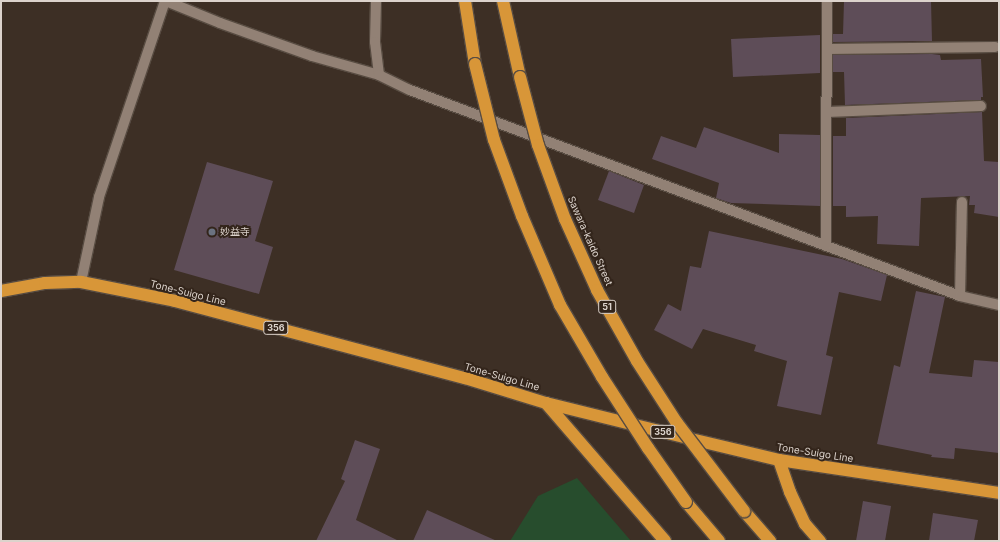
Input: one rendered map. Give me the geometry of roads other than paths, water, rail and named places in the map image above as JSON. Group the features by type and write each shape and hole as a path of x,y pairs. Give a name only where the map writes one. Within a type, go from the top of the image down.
{"highway":[{"path":"465,1 475,64 494,140 522,216 560,305 602,377 648,448 686,502 719,541"},
{"name":"Sawara-kaido Street","path":"503,1 520,77 538,145 565,219 597,290 636,361 677,423 744,511 770,541"},
{"name":"Tone-Suigo Line","path":"4,288 45,283 81,282 175,301 457,376 546,403 691,440 779,460 999,493"},
{"path":"546,403 665,541"},
{"path":"779,460 790,492 805,524 820,541"}],"street":[{"path":"81,282 100,197 165,1 220,23 312,56 379,75 410,90 960,296 999,305"},
{"path":"376,1 375,42 379,75"},
{"path":"826,246 827,1"},
{"path":"827,49 995,47"},
{"path":"827,112 981,106"},
{"path":"960,296 962,202"}],"place":[{"name":"妙益寺","path":"212,232"}]}
